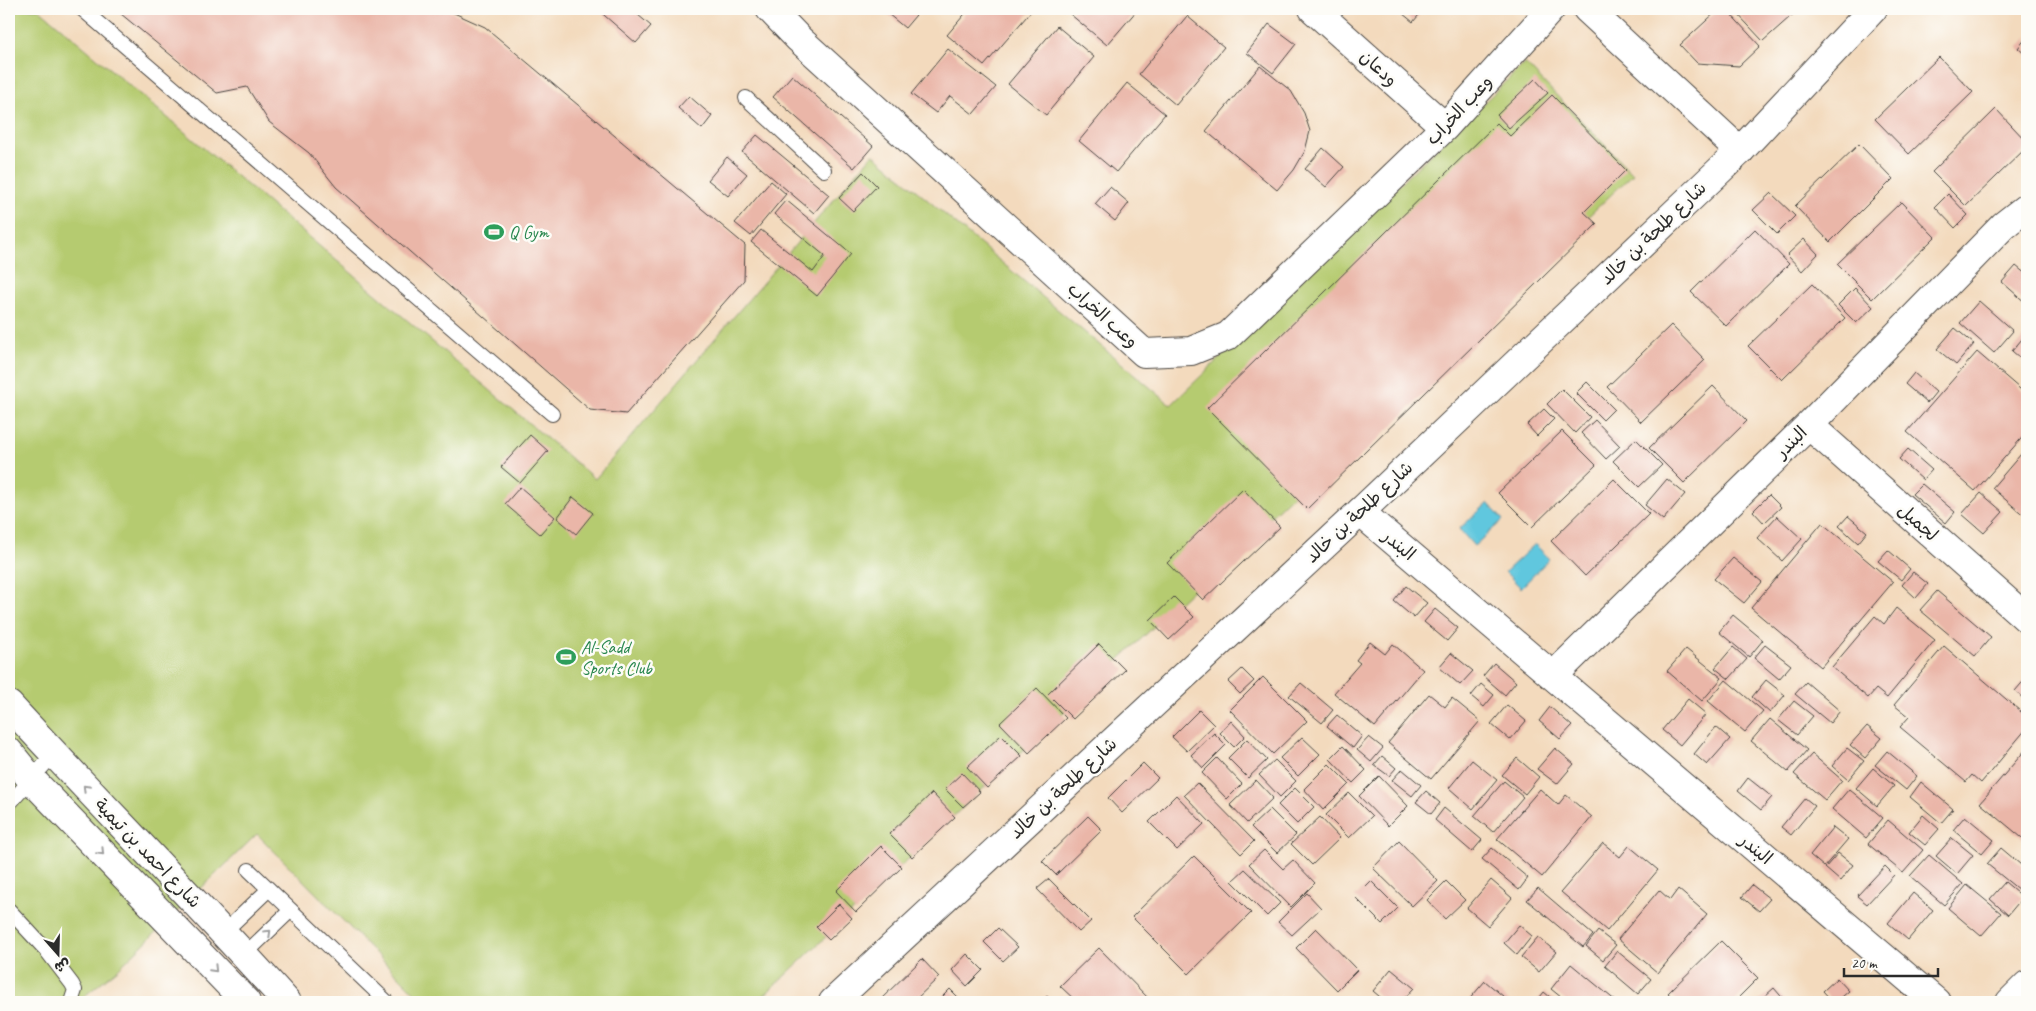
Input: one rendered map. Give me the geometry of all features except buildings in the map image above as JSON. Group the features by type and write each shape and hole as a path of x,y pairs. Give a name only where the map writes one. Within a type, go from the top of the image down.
{"street":[{"name":"وعب الخراب","path":"770,9 799,39 1144,353 1191,351 1228,336 1445,127 1551,9"},
{"name":"ودعان","path":"1313,9 1445,127"},
{"path":"1587,9 1740,151"},
{"name":"شارع طلحة بن خالد","path":"833,1002 1360,512 1740,151 1874,9"},
{"name":"البندر","path":"1553,676 1809,425 2004,225 2027,207"},
{"name":"لجميل","path":"1809,425 2027,619"},
{"name":"البندر","path":"1360,512 1936,1002"},
{"name":"شارع احمد بن تيمية","path":"9,705 53,755 224,932 287,1002"},
{"name":"شارع احمد بن تيمية","path":"9,751 31,779 246,1002"},
{"path":"2010,1002 2027,985"}],"lane":[{"path":"82,9 552,414"},
{"path":"746,98 824,170"},
{"path":"9,751 28,727"},
{"path":"9,804 53,755"},
{"path":"249,870 387,1002"},
{"path":"224,932 269,889"},
{"path":"9,910 46,950 72,984 75,990 71,1002"},
{"path":"244,955 291,910"}],"green space":[{"name":"Al-Sadd Sports Club","path":"9,9 39,9 595,479 873,154 1171,405 1525,63 1633,174 757,1002 424,1002 257,834 118,969 77,1002 9,1002"}],"water":[{"path":"1488,503 1503,520 1474,546 1459,529"},
{"path":"1535,544 1549,559 1521,588 1505,572"}],"place":[{"name":"Q Gym","path":"494,232"},
{"name":"Al-Sadd Sports Club","path":"566,657"}]}
